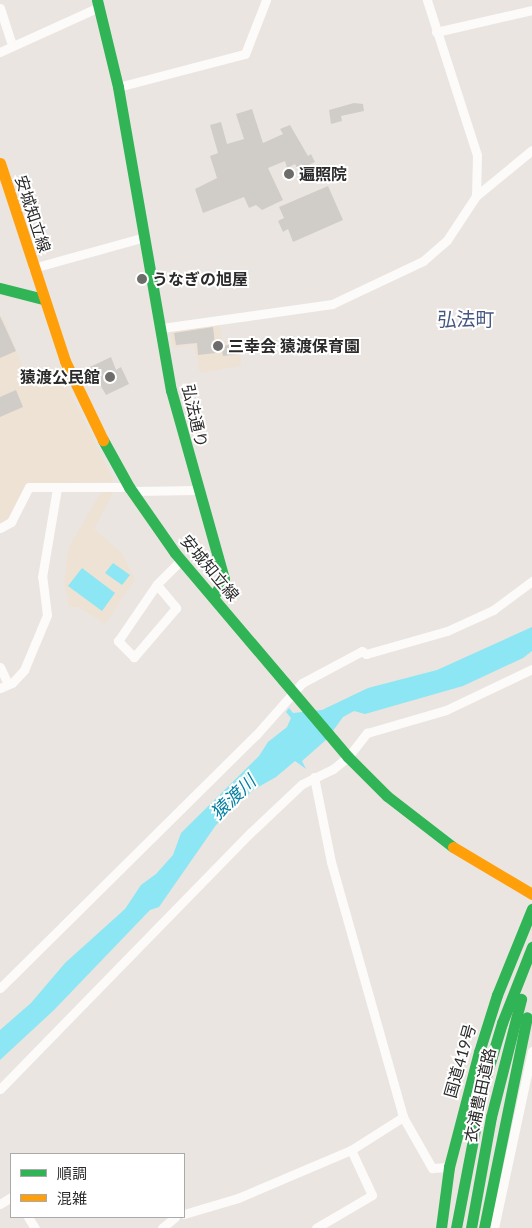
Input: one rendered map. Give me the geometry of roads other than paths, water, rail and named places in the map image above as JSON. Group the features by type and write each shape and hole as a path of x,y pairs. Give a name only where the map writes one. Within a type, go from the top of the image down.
{"main road":[{"path":"98,3 118,87"},
{"name":"弘法通り","path":"118,87 172,390 197,490 224,580 213,597"},
{"name":"安城知立線","path":"0,163 43,299 65,361 92,420 131,489 181,560 346,755 423,826 532,894"},
{"path":"0,288 43,299"},
{"name":"国道419号","path":"441,1228 449,1167 494,1003 532,909"},
{"name":"衣浦豊田道路","path":"456,1228 484,1083 502,1023 532,947"},
{"name":"衣浦豊田道路","path":"471,1228 507,1049 532,972"},
{"path":"484,1228 495,1166 532,998"}],"street":[{"path":"118,87 244,54 266,0"},
{"path":"427,0 477,155 476,196"},
{"path":"0,52 98,3"},
{"path":"0,8 12,46"},
{"path":"436,32 532,10"},
{"path":"162,328 332,304 423,261 447,240 476,196 532,150"},
{"path":"33,268 145,236"},
{"path":"0,528 12,522 29,487 197,490"},
{"path":"0,667 4,686 18,678 29,662 47,615 42,577 57,488"},
{"path":"157,585 176,608 134,657 118,641 157,585 181,560"},
{"path":"0,988 296,696 302,683 362,651 366,654 447,631 493,610 532,581"},
{"path":"0,1089 250,833 314,776 333,769 367,733 446,710 532,669"},
{"path":"314,776 331,862 403,1117 432,1168 449,1167"},
{"path":"494,1228 532,1051"},
{"path":"185,1214 238,1198 351,1150 403,1117"},
{"path":"316,1228 372,1195 351,1150"},
{"path":"162,1228 175,1218"}],"water":[{"path":"113,563 130,575 122,585 105,573"},
{"path":"82,568 115,593 102,611 68,586"},
{"name":"猿渡川","path":"532,627 532,651 523,658 463,686 365,714 354,711 343,717 327,739 302,761 306,769 295,761 276,777 253,790 216,825 159,907 150,910 54,1010 0,1060 0,1030 31,1003 65,963 125,909 141,885 156,874 173,855 181,833 259,756 268,742 287,727 291,718 286,712 289,708 293,713 322,710 368,688 437,670"}],"place":[{"name":"遍照院","path":"289,174"},
{"name":"うなぎの旭屋","path":"142,279"},
{"name":"三幸会 猿渡保育園","path":"218,346"},
{"name":"猿渡公民館","path":"110,377"}],"district":[{"name":"弘法町","path":"466,319"}]}
